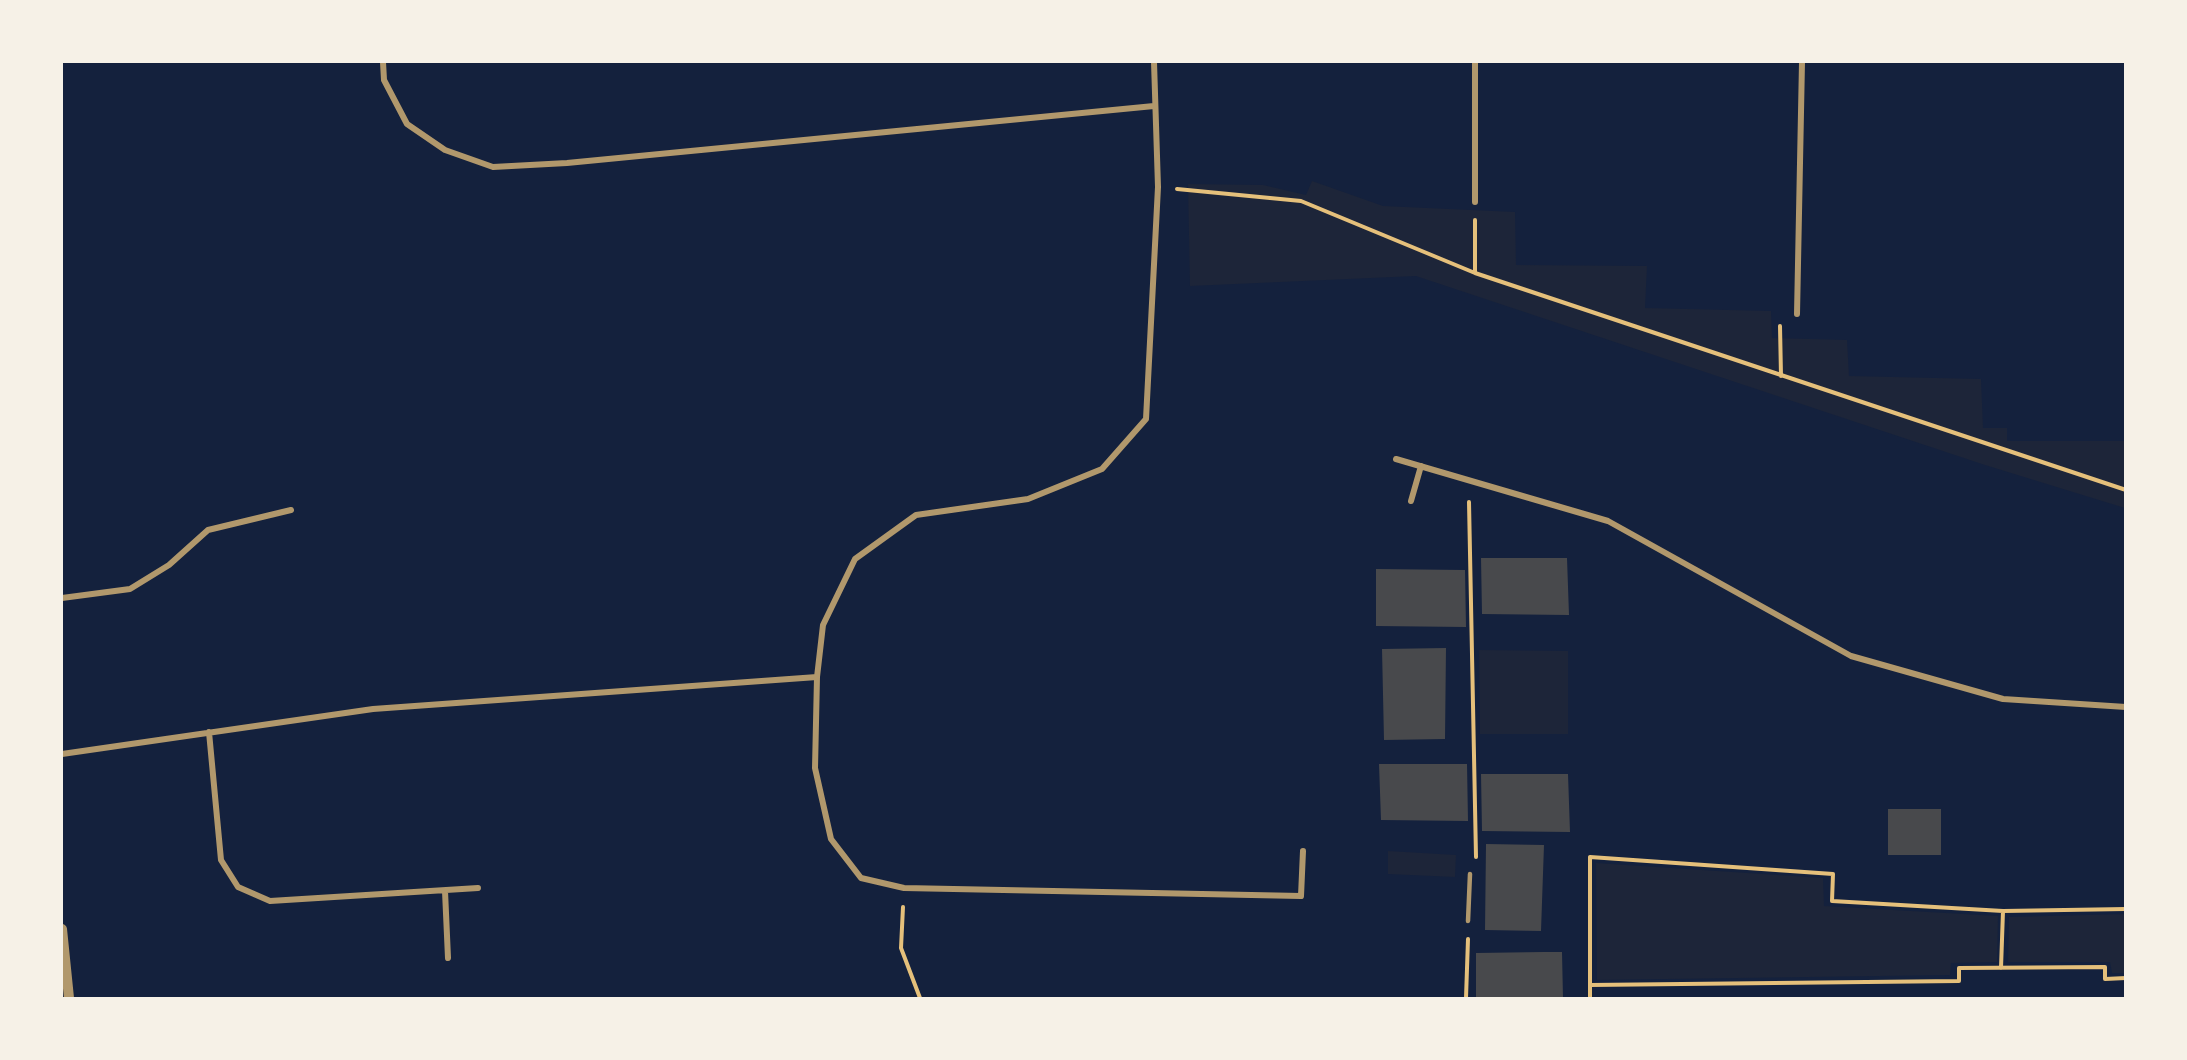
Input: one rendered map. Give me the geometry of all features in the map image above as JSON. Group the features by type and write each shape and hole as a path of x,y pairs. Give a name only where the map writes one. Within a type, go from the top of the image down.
{"street":[{"path":"383,62 384,80 407,124 445,150 494,166 567,163 1154,106"},
{"path":"1154,62 1158,187 1146,419 1102,470 1028,499 916,515 855,560 823,625 817,677 815,768 831,839 861,878 904,888 1301,896 1303,851"},
{"path":"1475,62 1475,202"},
{"path":"1797,314 1802,62"},
{"path":"1396,459 1608,521 1851,656 2003,699 2126,707"},
{"path":"1411,501 1421,466"},
{"path":"62,598 130,589 170,565 208,530 291,510"},
{"path":"62,754 373,709 817,677"},
{"path":"209,732 221,860 238,887 270,901 478,888"},
{"path":"445,891 448,958"},
{"path":"62,929 69,999"}],"lane":[{"path":"1468,921 1470,874"}],"path":[{"path":"1158,187 1301,201 1475,273 2126,490"},
{"path":"1475,202 1475,273"},
{"path":"1781,376 1780,319 1797,314"},
{"path":"1468,480 1476,862"},
{"path":"1590,999 1590,857 1833,874 1832,901 2003,911 2126,909"},
{"path":"904,888 901,948 920,999"},
{"path":"2001,968 2003,911"},
{"path":"1466,999 1467,939 1478,939"},
{"path":"1590,985 1959,981 1959,968 2105,967 2105,979 2126,978"}],"shaded area":[{"path":"1312,181 1383,206 1515,212 1516,265 1647,266 1645,308 1771,311 1772,338 1847,340 1849,376 1981,379 1983,428 2007,428 2007,441 2125,441 2125,508 1985,465 1416,276 1190,286 1188,184 1263,185 1306,195"},
{"path":"1479,650 1568,651 1568,734 1480,734"},
{"path":"1388,851 1456,855 1455,877 1388,874"},
{"path":"1596,863 1823,878 1824,906 1998,916 1997,962 1951,963 1950,975 1597,980"},
{"path":"2125,914 2125,973 2112,973 2110,962 2008,962 2009,917"}],"building":[{"path":"1481,558 1567,558 1569,615 1482,614"},
{"path":"1376,569 1465,570 1466,627 1376,626"},
{"path":"1446,648 1445,739 1384,740 1382,649"},
{"path":"1379,764 1467,764 1468,821 1381,820"},
{"path":"1481,774 1568,774 1570,832 1482,831"},
{"path":"1888,809 1941,809 1941,855 1888,855"},
{"path":"1486,844 1544,845 1541,931 1485,930"},
{"path":"1562,952 1563,998 1476,998 1476,953"}]}
